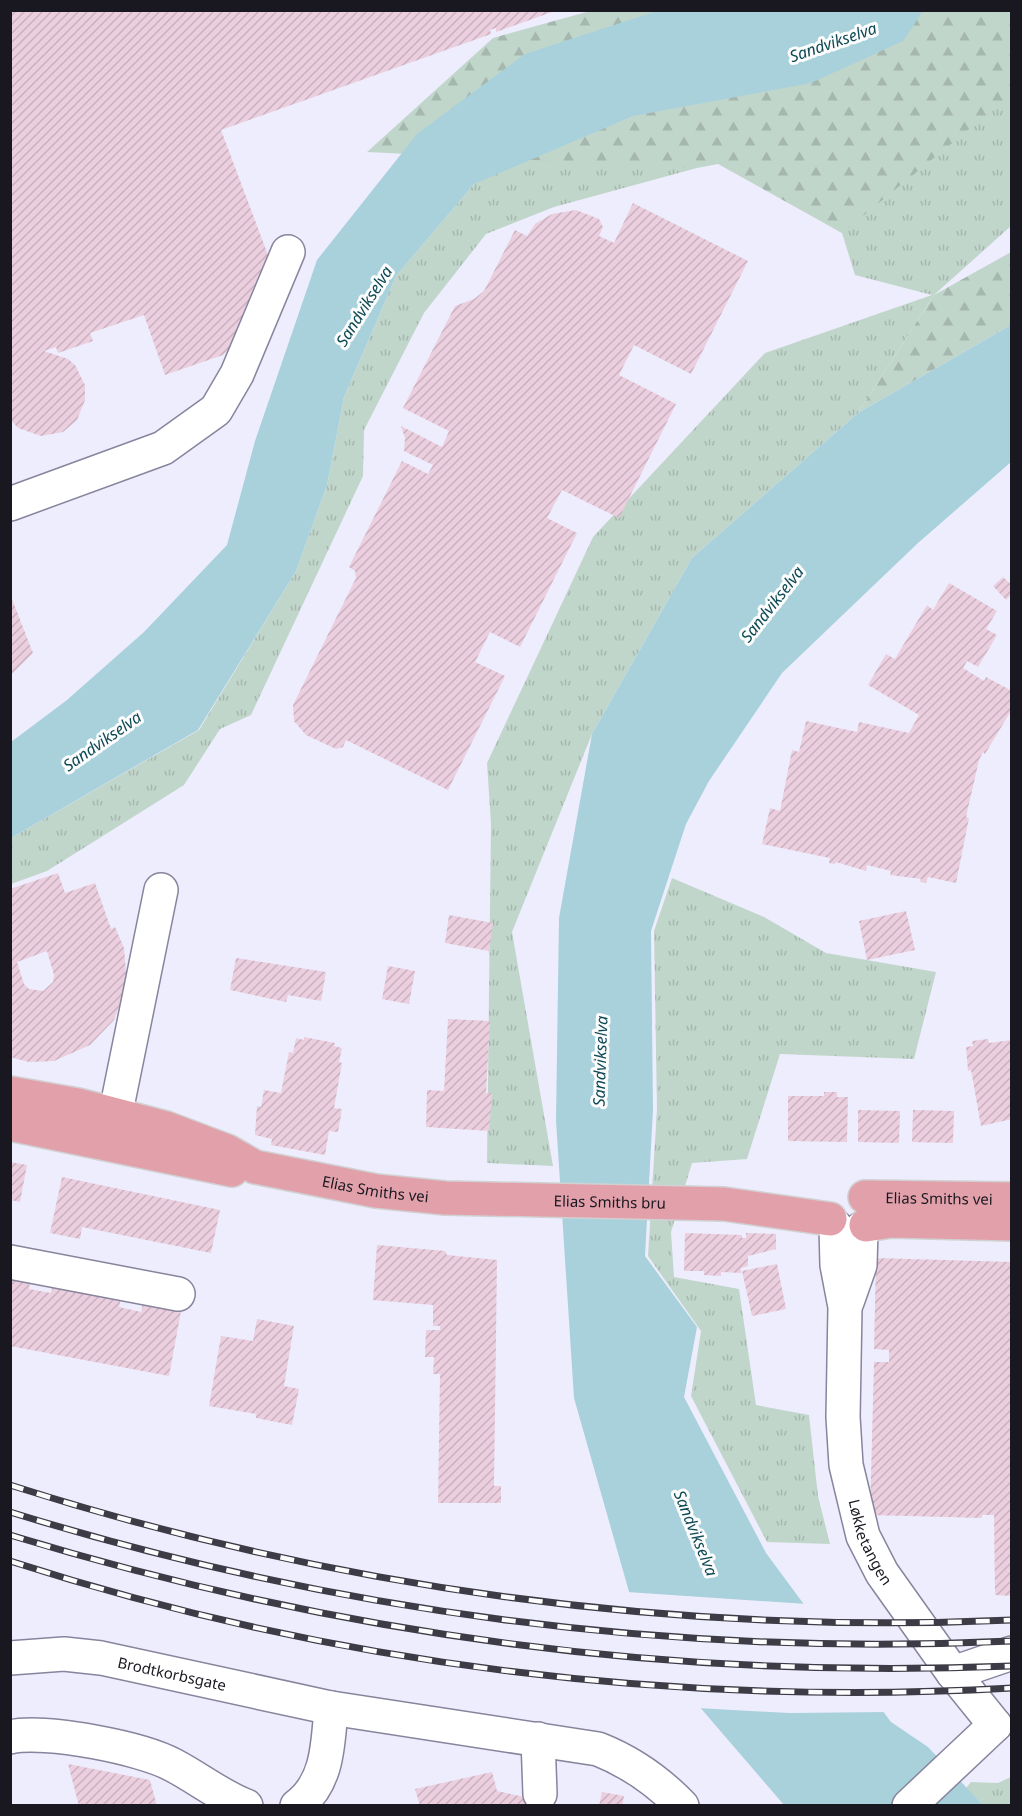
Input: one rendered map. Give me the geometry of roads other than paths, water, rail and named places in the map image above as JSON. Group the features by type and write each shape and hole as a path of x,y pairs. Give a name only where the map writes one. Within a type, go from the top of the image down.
{"main road":[{"name":"Elias Smiths vei","path":"10,1093 113,1129"},
{"name":"Elias Smiths vei","path":"10,1124 113,1129 166,1128 227,1151 255,1167 376,1191 497,1200"},
{"name":"Elias Smiths vei","path":"724,1204 779,1196 849,1216 891,1221 1011,1224"},
{"name":"Elias Smiths vei","path":"849,1216 1011,1199"},
{"name":"Elias Smiths bru","path":"497,1200 724,1204"}],"street":[{"path":"11,504 163,448 216,410 237,374 288,252"},
{"path":"113,1129 161,890"},
{"name":"Løkketangen","path":"849,1216 837,1264 845,1306 843,1417 846,1465 854,1508 863,1536 882,1573 953,1673 1003,1725"},
{"path":"10,1262 178,1294"},
{"path":"953,1673 1011,1653"},
{"name":"Brodtkorbsgate","path":"10,1658 64,1654 101,1658 331,1708 598,1749 625,1760 645,1772 682,1806"},
{"path":"297,1806 311,1796 321,1775 327,1755 331,1708"},
{"path":"909,1806 958,1760 1003,1725"},
{"path":"10,1737 24,1734 54,1736 171,1763 233,1801 246,1806"},
{"path":"538,1739 540,1794"}],"water":[{"name":"Sandvikselva","path":"657,11 923,11 903,41 811,83 633,116 474,184 396,276 344,397 327,485 296,571 198,730 11,838 11,742 67,700 144,632 227,545 255,441 317,260 417,134 525,54"},
{"name":"Sandvikselva","path":"1011,325 1011,462 918,543 782,673 709,781 686,824 651,931 653,1110 645,1256 697,1327 684,1397 766,1553 891,1722 928,1747 983,1805 784,1805 643,1641 574,1398 556,1120 559,918 592,734 692,558 858,413"}],"railway":[{"path":"10,1485 132,1521 255,1552 379,1577 505,1597 631,1611 758,1620 885,1623 1012,1620"},
{"path":"10,1512 132,1547 256,1577 380,1601 505,1620 631,1634 758,1642 885,1644 1012,1641"},
{"path":"10,1535 132,1570 256,1599 380,1624 505,1643 631,1657 758,1665 885,1668 1012,1666"},
{"path":"10,1561 132,1597 255,1627 379,1652 505,1671 631,1684 758,1691 885,1692 1012,1688"}]}
